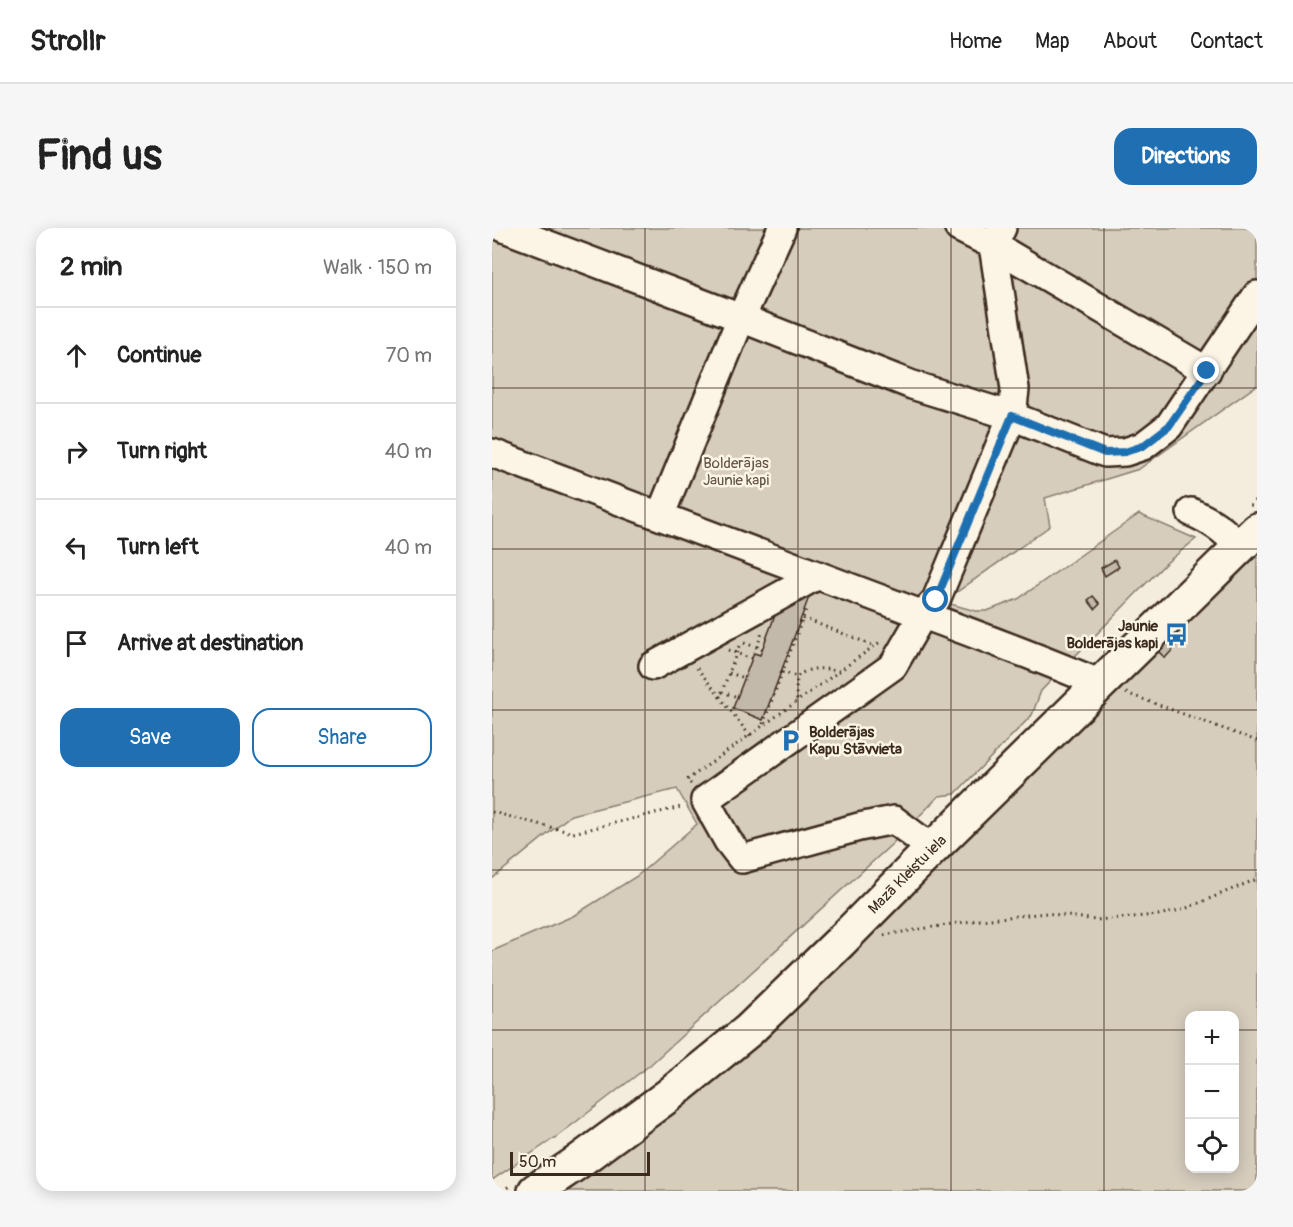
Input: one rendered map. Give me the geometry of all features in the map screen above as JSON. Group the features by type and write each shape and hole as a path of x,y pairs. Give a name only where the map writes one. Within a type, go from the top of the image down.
{"main road":[{"name":"Mazā Kleistu iela","path":"535,1191 669,1095 749,1030 1248,538"}],"lane":[{"path":"504,228 912,385 1012,416 1105,453 1125,452 1143,446 1169,426 1257,295"},
{"path":"660,516 741,318 782,228"},
{"path":"959,228 997,236 1207,371"},
{"path":"930,851 918,838 894,820 859,827 742,859 723,833 693,804 765,757 866,685 887,652 936,600 1012,416 1016,389 997,236"},
{"path":"492,453 1051,662 1101,684"},
{"path":"1191,512 1211,521 1226,532 1248,538"},
{"path":"758,608 772,558"},
{"path":"652,666 818,575"}],"path":[{"path":"763,726 818,575"},
{"path":"802,618 887,652"},
{"path":"720,698 740,641 762,649"},
{"path":"682,649 765,757"},
{"path":"492,812 573,833 693,804 687,780 839,671 887,652"},
{"path":"807,728 796,692 797,677 802,673 816,668 826,668 839,671 866,685"},
{"path":"782,671 797,677"},
{"path":"729,673 745,678"},
{"path":"1101,684 1257,741"},
{"path":"722,692 738,697"},
{"path":"884,935 971,921 1046,913 1096,921 1158,915 1182,909 1257,879"}],"green space":[{"name":"Bolderājas Jaunie kapi","path":"492,228 1257,228 1257,385 1139,469 1045,498 1050,526 943,602 976,611 987,611 1018,599 1139,514 1196,539 1165,564 1041,691 1032,715 955,794 939,796 892,844 650,1065 559,1135 492,1180 492,951 573,916 637,876 697,824 677,789 571,815 492,879"},
{"path":"1257,546 1257,1191 565,1191 622,1151 771,1031 847,961 1150,650"}],"building":[{"path":"1115,560 1119,567 1105,576 1101,568"},
{"path":"795,591 809,597 763,720 733,708 754,653 760,655 780,602"},
{"path":"1093,596 1100,604 1095,609 1088,600"},
{"path":"1171,639 1177,645 1165,658 1159,652"}],"place":[{"name":"Jaunie Bolderājas kapi","path":"1176,635"},
{"name":"Bolderājas Kapu Stāvvieta","path":"791,741"}],"route":[{"path":"936,600 1012,416 1105,453 1125,452 1143,446 1169,426 1207,371"}]}
